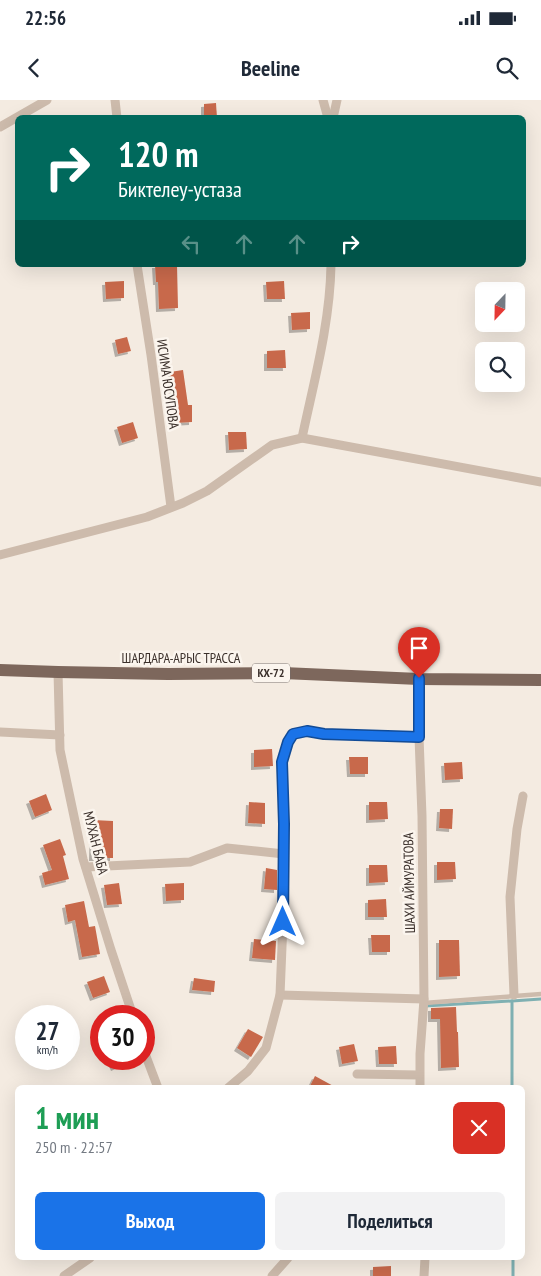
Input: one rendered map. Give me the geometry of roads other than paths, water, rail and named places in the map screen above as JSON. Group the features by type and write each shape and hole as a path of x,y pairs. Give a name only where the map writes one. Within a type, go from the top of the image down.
{"main road":[{"name":"ШАРДАРА-АРЫС ТРАССА","path":"0,670 283,673 541,680"}],"street":[{"path":"21,115 46,100"},
{"path":"115,100 117,115"},
{"path":"323,100 327,115"},
{"path":"334,115 337,100"},
{"path":"0,128 15,119"},
{"name":"ИСИМА ЮСУПОВА","path":"137,267 171,507"},
{"path":"302,438 329,305 331,267"},
{"path":"0,555 147,517 208,491 272,445 302,438 541,482"},
{"name":"МУХАН БАБА","path":"58,672 60,750 83,858 129,1005"},
{"name":"ШАХИ АЙМУРАТОВА","path":"419,678 424,1001 420,1085"},
{"path":"232,1085 248,1071 266,1048 280,995 284,854 282,762 288,742 293,734 307,731 324,734 419,737"},
{"path":"0,732 60,735"},
{"path":"514,995 510,898 517,829 523,796"},
{"path":"86,867 190,862 227,848 284,854"},
{"path":"280,995 424,1001"},
{"path":"151,1070 157,1085"},
{"path":"357,1074 420,1075"},
{"path":"64,1276 87,1260"},
{"path":"272,1276 286,1260"},
{"path":"424,1276 425,1260"}],"lane":[{"path":"424,1001 541,994"}],"waterway":[{"path":"512,1085 512,1001 541,999"},
{"path":"425,1006 512,1001"},
{"path":"513,1260 513,1276"}]}
